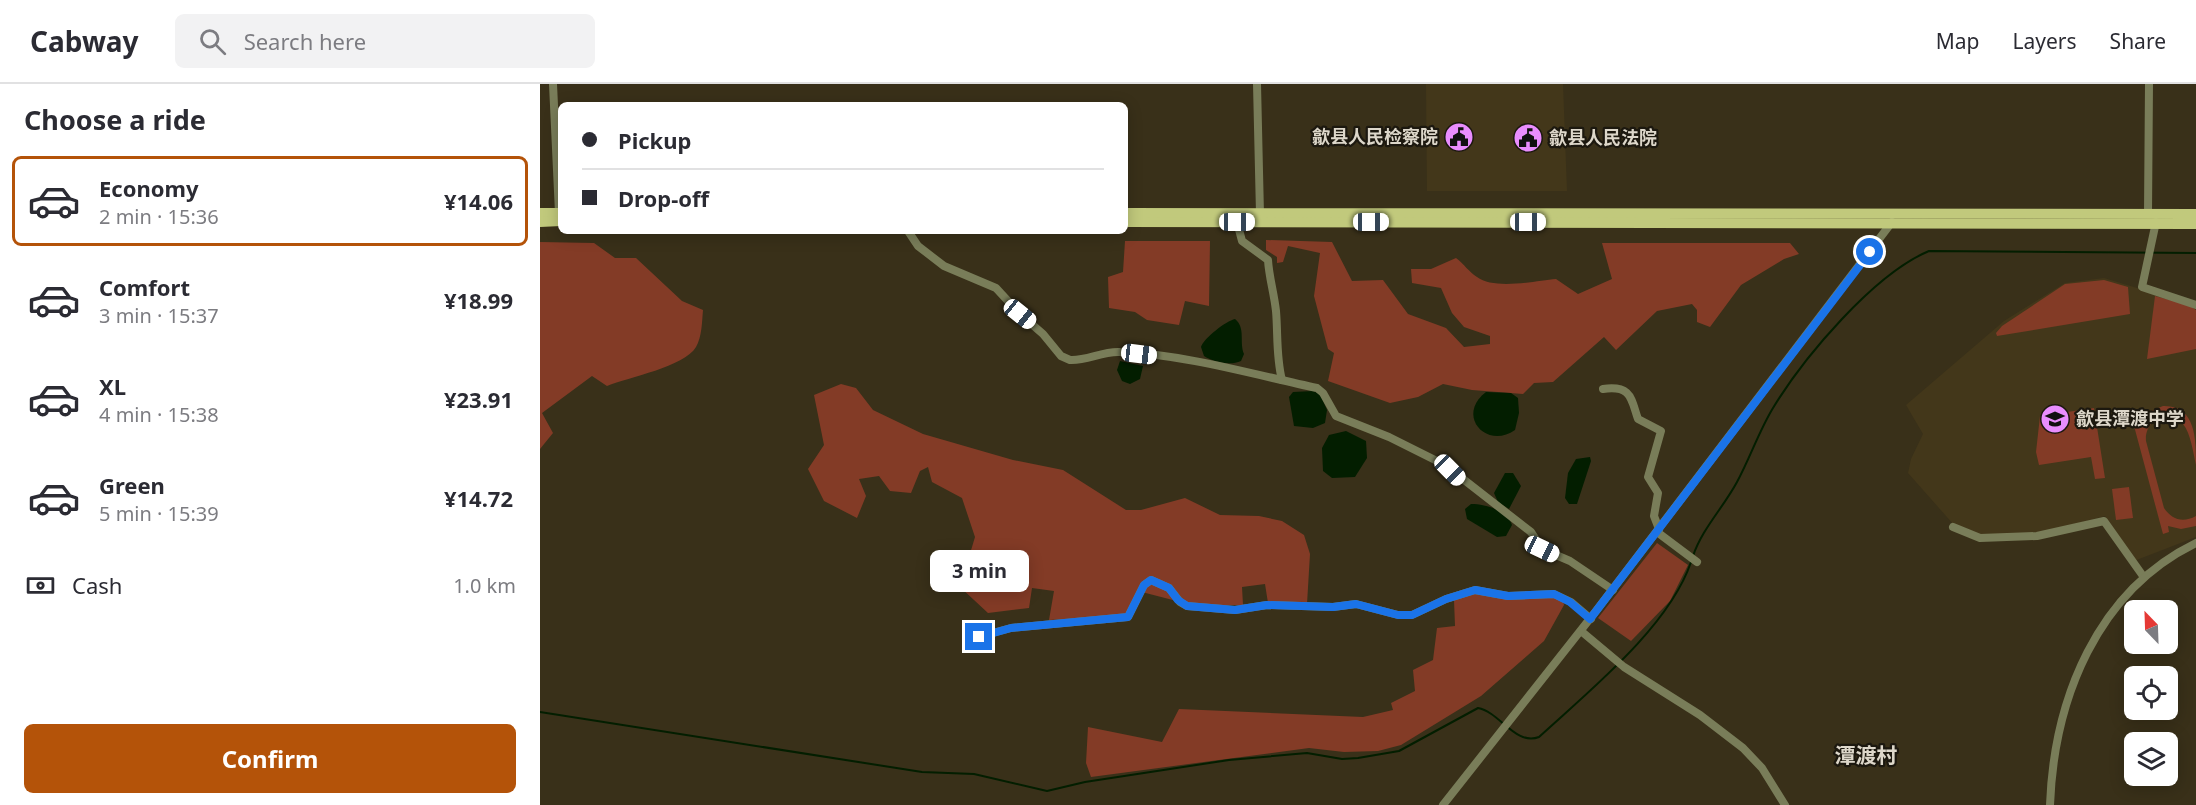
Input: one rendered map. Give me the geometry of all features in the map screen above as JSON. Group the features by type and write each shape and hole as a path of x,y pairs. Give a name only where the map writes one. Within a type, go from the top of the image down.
{"main road":[{"path":"540,213 558,216"},
{"path":"1128,213 2196,214"},
{"path":"540,222 558,217"},
{"path":"1128,222 2156,222 2196,224"}],"street":[{"path":"553,84 558,178"},
{"path":"1257,84 1260,214"},
{"path":"2148,213 2149,84"},
{"path":"1237,222 1242,241 1268,260 1269,285 1276,309 1276,345 1282,381"},
{"path":"1443,805 1581,631 1892,222"},
{"path":"2156,222 2142,287 2196,305"},
{"path":"910,234 918,246 944,266 996,288 1043,334 1061,356 1070,360 1100,353 1121,352 1176,359 1317,388 1323,393 1336,416 1389,437 1445,465 1531,532 1542,549 1570,561 1612,590"},
{"path":"1603,389 1617,389 1629,394 1635,402 1638,419 1661,431 1648,477 1658,493 1654,516 1658,531 1697,562"},
{"path":"1953,528 1980,538 2048,534 2104,520 2143,576"},
{"path":"2050,805 2065,708 2074,679 2115,609 2143,576 2196,543"},
{"path":"967,640 1011,628 1128,617 1144,585 1151,580 1169,588 1178,600 1187,606 1235,610 1267,605 1333,607 1356,604 1398,615 1412,615 1446,599 1475,590 1508,596 1554,594 1570,602 1590,619"},
{"path":"1581,631 1624,667 1700,715 1743,748 1762,768 1785,805"}],"shaded area":[{"path":"1426,84 1563,84 1567,191 1427,191"},
{"path":"1266,240 1332,242 1352,281 1383,280 1408,314 1446,328 1464,347 1490,344 1490,336 1464,327 1452,313 1441,288 1412,283 1411,269 1431,269 1456,258 1484,281 1515,284 1556,279 1578,294 1612,279 1602,243 1790,243 1799,254 1784,259 1741,285 1710,327 1697,322 1697,310 1692,304 1657,311 1616,350 1604,337 1553,382 1534,383 1523,394 1472,390 1443,384 1418,397 1390,403 1328,381 1334,353 1328,349 1314,296 1320,253 1288,246 1283,262 1277,263 1277,257 1266,250"},
{"path":"1125,241 1210,241 1209,306 1185,301 1179,325 1147,320 1135,312 1109,308 1108,277 1123,272"},
{"path":"540,242 594,243 615,258 636,258 682,301 703,310 698,343 690,354 668,366 607,386 592,376 542,413 553,433 540,449"},
{"name":"歙县潭渡中学","path":"2104,278 2190,304 2196,309 2196,537 2134,561 2105,516 2046,532 1981,536 1954,525 1908,473 1911,459 1923,434 1906,405 2004,321 2065,283"},
{"path":"2104,280 2128,287 2130,314 1997,336 1996,333 2002,326 2065,284"},
{"path":"2155,296 2189,305 2196,310 2196,349 2147,359"},
{"path":"1235,319 1241,331 1244,354 1241,361 1222,363 1204,356 1201,347 1206,339 1221,326"},
{"path":"1120,361 1143,366 1140,379 1130,384 1122,381 1117,370"},
{"path":"841,384 856,388 873,410 923,434 1013,460 1063,470 1126,510 1141,510 1185,498 1220,515 1259,516 1282,521 1304,535 1310,554 1307,604 1268,603 1265,584 1242,587 1243,605 1192,605 1138,591 1127,615 1049,620 1054,591 1032,588 1029,608 988,613 960,587 975,537 962,498 932,482 928,467 920,471 911,493 890,491 879,476 859,479 866,496 857,518 824,501 808,469 824,445 814,395"},
{"path":"1313,391 1320,394 1327,410 1325,423 1313,428 1294,426 1289,397 1293,392"},
{"path":"1486,392 1511,393 1518,398 1519,413 1515,430 1494,436 1478,427 1474,420 1474,411 1477,401"},
{"path":"2163,406 2174,407 2188,417 2192,425 2196,455 2196,465 2188,433 2177,419 2171,416 2158,418 2149,427 2146,441 2164,508 2171,515 2182,520 2196,516 2196,526 2181,529 2168,526 2169,532 2163,534 2130,411 2136,409 2140,422 2149,412"},
{"path":"2094,408 2105,478 2095,479 2091,457 2039,465 2036,452 2040,416"},
{"path":"1346,431 1366,441 1367,458 1355,477 1332,478 1323,471 1322,448 1329,435"},
{"path":"1590,457 1591,461 1577,504 1569,504 1565,498 1568,473 1576,459"},
{"path":"1505,473 1513,473 1521,486 1509,509 1498,502 1494,493"},
{"path":"2129,487 2133,518 2116,520 2112,489"},
{"path":"1471,504 1483,505 1505,515 1512,525 1506,536 1497,537 1467,519 1465,509"},
{"path":"1657,543 1688,565 1670,601 1631,641 1598,618"},
{"path":"1470,593 1547,595 1563,600 1564,605 1544,641 1481,696 1401,745 1378,751 1344,752 1309,748 1091,777 1086,763 1088,727 1162,742 1179,709 1363,717 1393,710 1391,703 1415,691 1413,670 1433,660 1437,628 1455,626 1454,600"}],"waterway":[{"path":"1693,556 1702,537 1737,482 1768,417 1786,388 1821,342 1842,319 1864,297 1908,262 1929,251 2196,253"},
{"path":"540,712 922,772 974,774 1047,791 1085,782 1229,760 1307,753 1342,759 1399,751 1478,708 1493,715 1515,733 1530,739 1539,737 1626,657 1665,610 1691,562"}],"place":[{"name":"歙县人民检察院","path":"1459,137"},
{"name":"歙县人民法院","path":"1528,138"},
{"name":"歙县潭渡中学","path":"2055,419"}],"district":[{"name":"潭渡村","path":"1866,756"}],"route":[{"path":"979,637 1011,628 1128,617 1144,585 1151,580 1160,582 1169,588 1180,602 1187,606 1235,610 1267,605 1333,607 1356,604 1398,615 1412,615 1464,592 1484,590 1508,596 1554,594 1570,602 1590,619 1870,252"}]}
